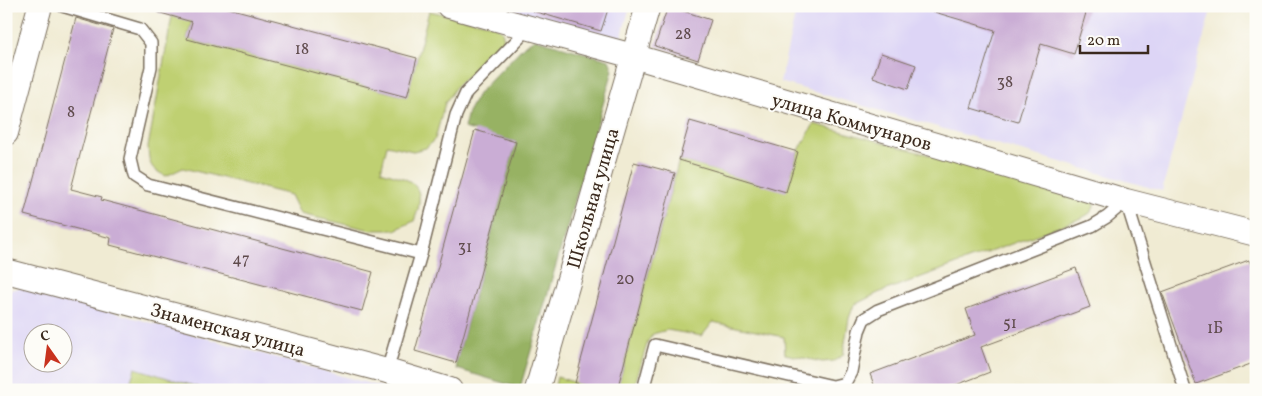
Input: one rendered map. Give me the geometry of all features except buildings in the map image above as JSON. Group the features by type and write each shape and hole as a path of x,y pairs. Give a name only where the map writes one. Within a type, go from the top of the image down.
{"street":[{"path":"6,133 40,6"},
{"name":"улица Коммунаров","path":"449,6 633,56 1126,201 1256,234"},
{"name":"Школьная улица","path":"538,390 648,6"},
{"name":"Знаменская улица","path":"6,271 387,371 450,390"}],"lane":[{"path":"62,6 140,30 152,43 151,67 130,159 134,176 148,185 421,254"},
{"path":"387,371 421,254 456,115 466,93 529,28"},
{"path":"643,390 655,345 833,386 844,383 851,372 858,330 864,319 878,310 1092,226 1107,217 1126,201 1185,390"}],"shaded area":[{"path":"490,6 630,6 620,43"},
{"path":"797,6 1212,6 1162,191 780,82"},
{"path":"23,287 392,390 6,390 6,291"}],"green space":[{"path":"429,11 493,25 502,31 504,40 497,52 457,85 445,103 435,139 426,148 413,151 387,145 381,171 408,180 417,188 419,205 414,221 395,230 371,230 300,214 291,195 183,168 166,176 151,165 148,147 172,16 192,21 187,39 407,97"},
{"path":"535,39 609,60 613,70 520,388 457,369 456,363 516,142 464,128 468,112 478,94 525,45"},
{"path":"814,124 1090,198 1093,201 1094,207 1090,213 1082,218 878,293 854,305 849,318 843,355 834,361 822,362 785,354 784,337 713,322 702,336 667,330 653,334 648,341 633,390 617,390 679,160 786,191 798,152"},
{"path":"135,368 207,390 128,390"},
{"path":"557,377 600,390 554,390"}]}
